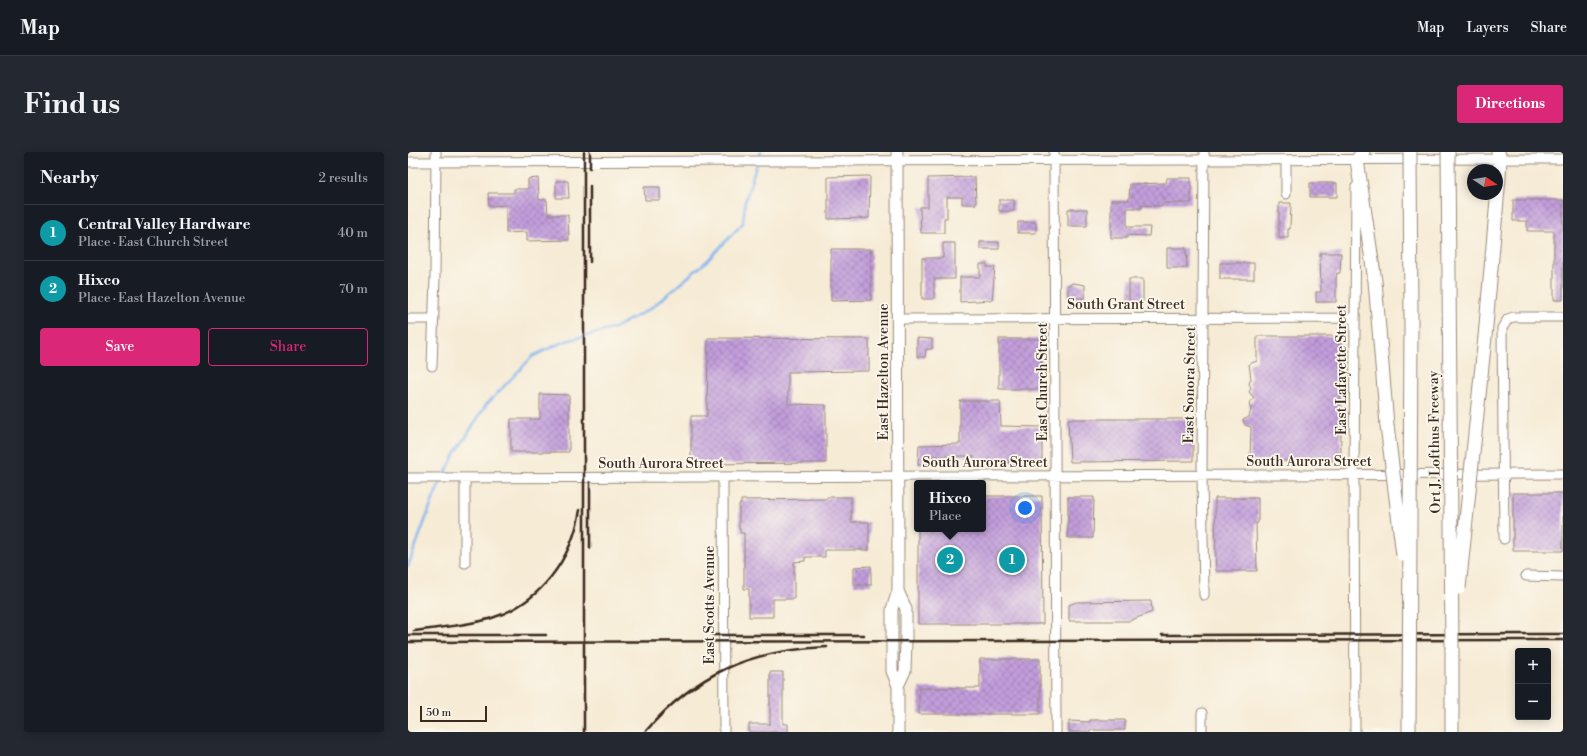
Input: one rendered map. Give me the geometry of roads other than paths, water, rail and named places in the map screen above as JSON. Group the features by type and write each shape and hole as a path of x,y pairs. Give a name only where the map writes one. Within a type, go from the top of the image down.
{"highway":[{"name":"Ort J. Lofthus Freeway","path":"1409,732 1412,322 1410,152"},
{"name":"Ort J. Lofthus Freeway","path":"1448,152 1452,732"},
{"path":"1452,649 1485,337 1500,154"},
{"path":"1359,155 1375,281 1387,425 1409,609"}],"main road":[{"name":"East Hazelton Avenue","path":"897,156 898,591 906,609 905,671 898,686 898,732"}],"street":[{"path":"432,366 436,152"},
{"path":"408,162 897,156 1204,156 1286,160 1359,155 1500,154 1563,158"},
{"name":"East Lafayette Street","path":"1355,732 1355,318 1359,155"},
{"name":"East Church Street","path":"1054,156 1056,318 1056,732"},
{"name":"East Sonora Street","path":"1204,156 1202,475 1204,595"},
{"path":"1286,160 1286,194"},
{"name":"South Grant Street","path":"898,319 1204,317 1355,318"},
{"path":"1504,539 1503,324 1508,319 1513,317 1563,317"},
{"path":"408,319 434,319"},
{"name":"South Aurora Street","path":"408,478 1563,474"},
{"name":"East Scotts Avenue","path":"723,477 724,732"},
{"path":"465,478 465,563"},
{"path":"1526,576 1563,577"},
{"path":"1202,713 1202,732"}],"waterway":[{"path":"759,158 761,152"},
{"path":"444,476 455,454 486,405 533,356 563,342 612,329 650,309 707,261 743,223 745,202 757,163"},
{"path":"408,566 441,481"}],"railway":[{"path":"584,152 584,732"},
{"path":"590,152 590,168"},
{"path":"590,186 590,262"},
{"path":"590,482 590,548"},
{"path":"414,631 483,621 509,611 525,602 551,577 561,562 570,545 580,510"},
{"path":"1162,635 1563,634"},
{"path":"408,635 546,635"},
{"path":"712,635 864,635"},
{"path":"408,642 1563,640"},
{"path":"645,732 684,694 726,668 773,653 827,647"}],"place":[{"name":"Hixco","path":"950,560"},
{"name":"Central Valley Hardware","path":"1012,560"}]}
